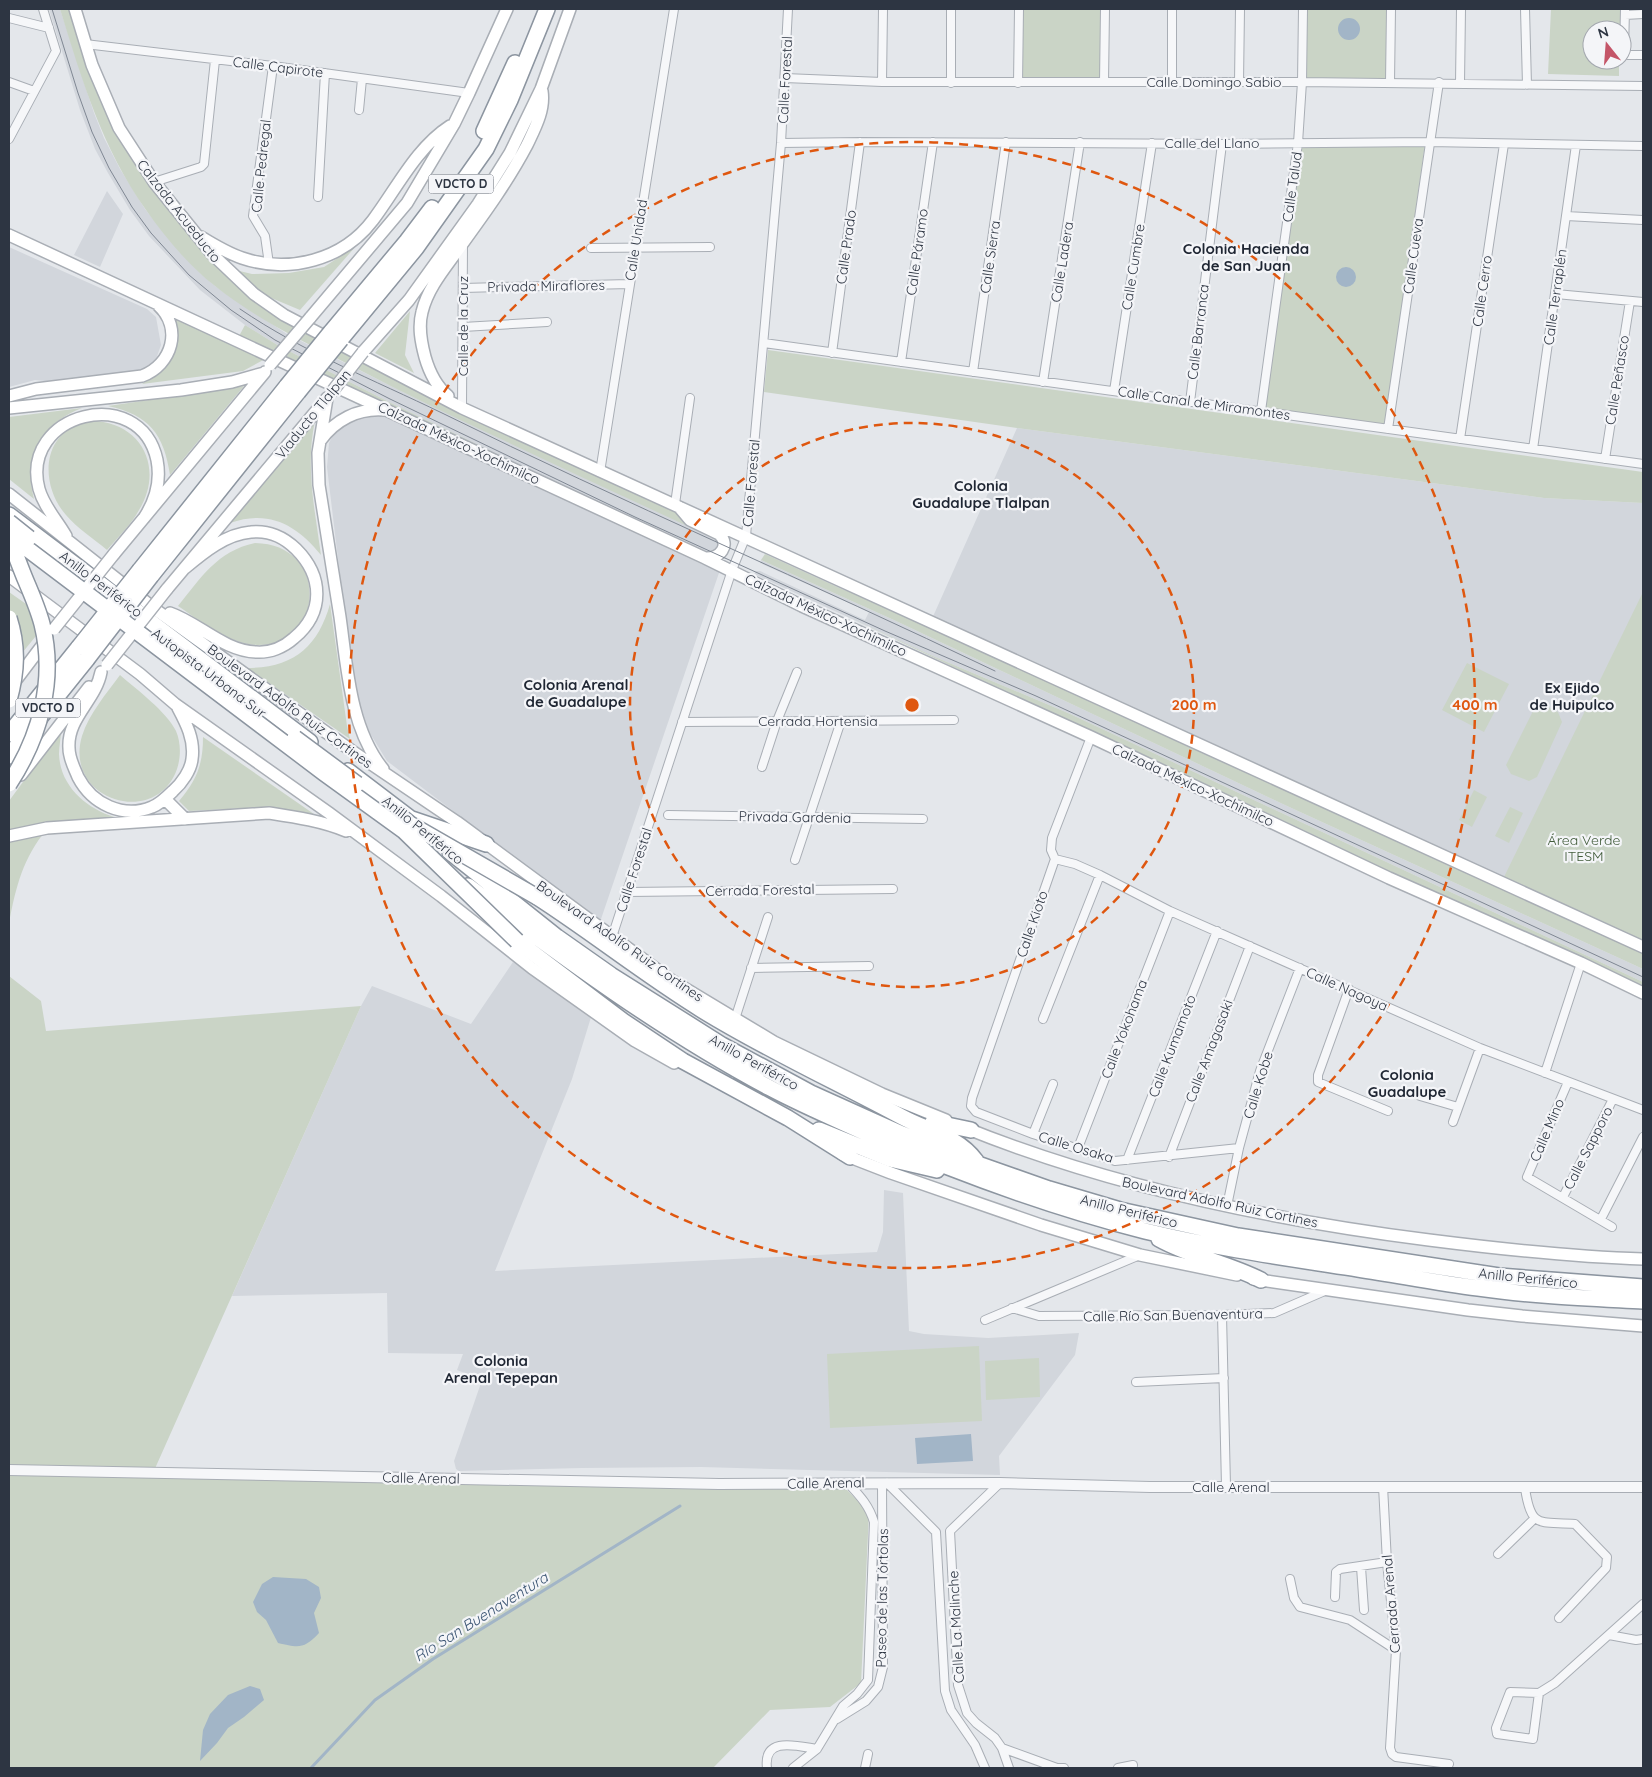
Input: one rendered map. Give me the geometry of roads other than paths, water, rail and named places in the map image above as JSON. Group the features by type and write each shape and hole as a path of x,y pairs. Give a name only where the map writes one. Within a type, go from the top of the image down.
{"highway":[{"name":"Viaducto Tlalpan","path":"9,756 83,653 336,335 443,194 479,141 538,9"},
{"name":"Viaducto Tlalpan","path":"336,335 416,248 486,149 510,100 548,9"},
{"name":"Anillo Periférico","path":"9,515 408,824 558,937 611,975 695,1029 811,1093 902,1134 978,1164 1068,1195 1120,1210 1238,1236 1499,1276 1643,1287"},
{"name":"Autopista Urbana Sur","path":"9,522 408,824"},
{"name":"Autopista Urbana Sur","path":"9,537 324,773 408,824"},
{"path":"9,537 42,624 46,647 47,671 44,703 38,724 25,757 9,784"},
{"name":"Anillo Periférico","path":"9,542 556,952 651,1018 772,1089 899,1147 963,1173 1065,1208 1147,1231 1271,1256 1480,1288 1643,1301"},
{"path":"9,618 16,652 14,679 9,700"},
{"name":"Viaducto Tlalpan","path":"9,734 83,653"},
{"path":"408,824 486,844"},
{"path":"408,824 557,910 667,988 720,1021 786,1058 954,1140 967,1150 978,1164"},
{"path":"408,824 517,941 569,981 623,1021 684,1061 788,1118 850,1157"},
{"path":"890,1110 906,1113 939,1125 970,1130"},
{"path":"788,1118 890,1158 933,1169 963,1173"},
{"path":"1147,1231 1176,1248 1230,1266 1261,1280"}],"main road":[{"name":"Calzada Acueducto","path":"75,9 92,64 119,128 154,182 212,254 254,294 284,315 462,408"},
{"path":"9,689 123,543 407,204 470,94 507,9"},
{"name":"Viaducto Tlalpan","path":"9,791 167,589 329,396 363,352 409,300 478,204 510,153 541,89 570,9"},
{"path":"541,89 541,111 522,154 498,194 433,286 425,303 420,321 423,350 432,375 441,390 462,408 1643,947"},
{"path":"195,233 230,254 250,261 269,264 294,264 316,260 337,251 351,242 372,221 426,146 454,124"},
{"name":"Calzada México-Xochimilco","path":"9,235 732,570 802,606 1090,737 1389,878 1581,963 1643,993"},
{"path":"9,396 36,389 142,376 154,370 168,353 172,332 168,318 154,302"},
{"path":"9,408 181,390 232,382 267,369"},
{"path":"329,396 319,442 318,475 350,685 363,734 381,768 391,778"},
{"path":"319,442 330,428 353,414 370,410 388,410"},
{"path":"69,542 42,497 37,467 41,451 50,437 63,426 78,419 104,414 122,418 136,425 147,436 156,456 158,483 154,501 144,518"},
{"name":"Boulevard Adolfo Ruiz Cortines","path":"9,494 156,610 337,741 457,822 671,980 774,1042 866,1086 1006,1144 1119,1181 1227,1206 1362,1231 1477,1246 1608,1258 1643,1259"},
{"path":"676,505 690,520 722,537 724,546 722,551 713,558 705,558"},
{"path":"156,610 183,619 232,647 258,653 279,648 293,640 304,628 315,608 317,587 311,567 291,543 272,534 250,532 235,536 210,549 185,568"},
{"path":"9,576 140,674 175,704 366,840 532,968 635,1041 812,1140 850,1157 1041,1226 1140,1255 1261,1280 1522,1316 1643,1326"},
{"path":"9,680 28,665"},
{"path":"104,668 97,686 77,718 70,734 68,746 70,759 88,793 100,802 114,809 137,811 152,807 165,799 178,786 188,772 192,759 192,745 187,725 175,704"},
{"path":"165,799 185,818"},
{"path":"9,836 47,828 269,813 335,827 366,840"}],"street":[{"path":"9,139 56,51 43,9"},
{"name":"Calle Unidad","path":"600,472 674,9"},
{"name":"Calle Forestal","path":"612,937 732,570 746,536 781,143 788,9"},
{"path":"882,9 882,82"},
{"path":"951,9 951,83"},
{"path":"1018,83 1019,9"},
{"path":"1104,9 1104,82"},
{"path":"1172,9 1172,82"},
{"path":"1239,82 1240,9"},
{"name":"Calle Talud","path":"1261,411 1298,143 1302,82 1303,9"},
{"path":"1390,82 1391,9"},
{"path":"1460,83 1461,9"},
{"path":"1525,9 1527,85"},
{"path":"1643,14 1625,12 1624,52 1628,55 1643,55"},
{"path":"9,18 49,28"},
{"name":"Calle Capirote","path":"85,44 273,66 470,94"},
{"path":"154,182 201,167 204,164 215,60"},
{"name":"Calle Pedregal","path":"269,264 265,236 253,216 273,66"},
{"path":"318,196 325,73"},
{"name":"Calle Domingo Sabio","path":"785,78 951,83 1439,82 1643,86"},
{"path":"360,110 362,79"},
{"path":"9,82 34,91"},
{"name":"Calle Cueva","path":"1388,429 1439,82"},
{"name":"Calle Prado","path":"832,353 860,142"},
{"name":"Calle Páramo","path":"901,362 933,142"},
{"name":"Calle Sierra","path":"973,372 1006,142"},
{"name":"Calle del Llano","path":"781,143 1080,142 1222,144 1429,142 1643,146"},
{"name":"Calle Ladera","path":"1043,382 1080,142"},
{"name":"Calle Cumbre","path":"1114,391 1152,143"},
{"name":"Calle Barranca","path":"1190,402 1222,144"},
{"name":"Calle Cerro","path":"1460,439 1504,144"},
{"name":"Calle Terraplén","path":"1533,449 1576,145"},
{"path":"1566,216 1643,220"},
{"name":"Calle de la Cruz","path":"462,408 463,244"},
{"path":"591,248 710,247"},
{"name":"Privada Miraflores","path":"463,288 629,284"},
{"path":"1556,294 1643,302"},
{"name":"Calle Peñasco","path":"1605,459 1630,301"},
{"path":"463,327 547,322"},
{"name":"Calle Canal de Miramontes","path":"764,343 1643,464"},
{"path":"676,505 690,398"},
{"path":"762,767 777,721 797,672"},
{"name":"Cerrada Hortensia","path":"682,722 954,720"},
{"path":"795,860 841,721"},
{"name":"Calle Kioto","path":"976,1112 971,1106 972,1098 1055,859 1051,850 1052,838 1090,737"},
{"name":"Privada Gardenia","path":"668,815 923,819"},
{"name":"Calle Nagoya","path":"1055,859 1075,864 1100,875 1170,910 1480,1048 1643,1110"},
{"path":"1043,1020 1100,875"},
{"name":"Cerrada Forestal","path":"627,892 892,889"},
{"name":"Calle Yokohama","path":"1078,1148 1170,910"},
{"path":"735,1019 768,917"},
{"name":"Calle Kumamoto","path":"1127,1160 1217,931"},
{"name":"Calle Amagasaki","path":"1169,1157 1250,946"},
{"path":"1545,1073 1581,963"},
{"path":"751,968 869,966"},
{"name":"Calle Kobe","path":"1227,1206 1260,1071 1300,968"},
{"path":"1349,989 1318,1075 1318,1082 1388,1111"},
{"path":"1453,1122 1480,1048"},
{"name":"Calle Mino","path":"1563,1197 1527,1177 1568,1082"},
{"path":"1033,1134 1053,1084"},
{"path":"1420,1096 1458,1107"},
{"name":"Calle Sapporo","path":"1563,1197 1613,1099"},
{"name":"Calle Osaka","path":"976,1112 1033,1134 1115,1161 1169,1157 1240,1148"},
{"path":"1601,1219 1643,1137"},
{"path":"1563,1197 1612,1227"},
{"path":"985,1320 1140,1255"},
{"name":"Calle Río San Buenaventura","path":"1012,1308 1040,1316 1274,1313 1330,1289"},
{"path":"1222,1315 1226,1486"},
{"path":"1136,1382 1224,1378"},
{"name":"Calle Arenal","path":"9,1470 719,1484 1000,1483 1150,1487 1643,1487"},
{"name":"Paseo de las Tórtolas","path":"793,1768 818,1749 843,1706 857,1694 868,1680 874,1522 864,1500 848,1483"},
{"path":"884,1483 936,1532 943,1535 950,1531 1000,1483"},
{"name":"Paseo de las Tórtolas","path":"835,1720 866,1701 878,1687 883,1667 884,1483"},
{"name":"Cerrada Arenal","path":"1383,1486 1387,1562 1396,1650 1390,1748 1392,1754 1396,1757 1449,1764"},
{"path":"1525,1488 1527,1504 1535,1518 1544,1523 1575,1524 1607,1557 1606,1568 1559,1618"},
{"path":"1498,1554 1535,1518"},
{"name":"Calle La Malinche","path":"950,1531 958,1685 968,1713 976,1723 995,1738 1002,1748 1009,1768"},
{"name":"Calle La Malinche","path":"936,1532 945,1691 951,1710 975,1744 985,1768"},
{"name":"Calle La Malinche","path":"938,1560 945,1556 952,1559"},
{"path":"1335,1598 1336,1572 1340,1569 1387,1562"},
{"path":"1361,1567 1364,1610"},
{"path":"1290,1579 1294,1598 1300,1607 1350,1620 1396,1650"},
{"path":"1539,1692 1533,1740 1497,1734 1496,1728 1510,1692 1539,1692 1555,1683 1643,1604"},
{"path":"1609,1635 1636,1640 1643,1639"},
{"path":"767,1768 768,1754 772,1749 780,1746 818,1749"},
{"path":"1002,1748 1057,1768 1064,1768"},
{"path":"865,1768 868,1754"},
{"path":"1118,1768 1133,1765"}],"water":[{"path":"1349,18 1357,21 1360,29 1357,37 1349,40 1341,37 1338,29 1341,21"},
{"path":"1346,267 1353,270 1356,277 1353,284 1346,287 1339,284 1336,277 1339,270"},
{"path":"971,1434 973,1461 917,1464 915,1438"},
{"path":"273,1577 306,1579 319,1587 321,1598 314,1613 319,1633 305,1645 291,1646 278,1643 266,1620 257,1612 253,1602 262,1584"},
{"path":"250,1686 260,1689 264,1700 228,1728 200,1761 203,1730 210,1714 228,1695"}],"waterway":[{"name":"Río San Buenaventura","path":"311,1768 375,1700 433,1659 680,1506"}],"tram line":[{"path":"52,9 92,132 109,168 132,207 151,233 189,275 231,310 275,340 390,399 635,517 885,631 1036,696 1643,977"},
{"path":"240,309 289,339 339,365 579,479 995,671"}],"district":[{"name":"Colonia Hacienda de San Juan","path":"1246,258"},
{"name":"Colonia Guadalupe Tlalpan","path":"981,494"},
{"name":"Colonia Arenal de Guadalupe","path":"576,694"},
{"name":"Ex Ejido de Huipulco","path":"1572,696"},
{"name":"Colonia Guadalupe","path":"1407,1084"},
{"name":"Colonia Arenal Tepepan","path":"501,1370"}],"park label":[{"name":"Área Verde ITESM","path":"1584,848"}]}
